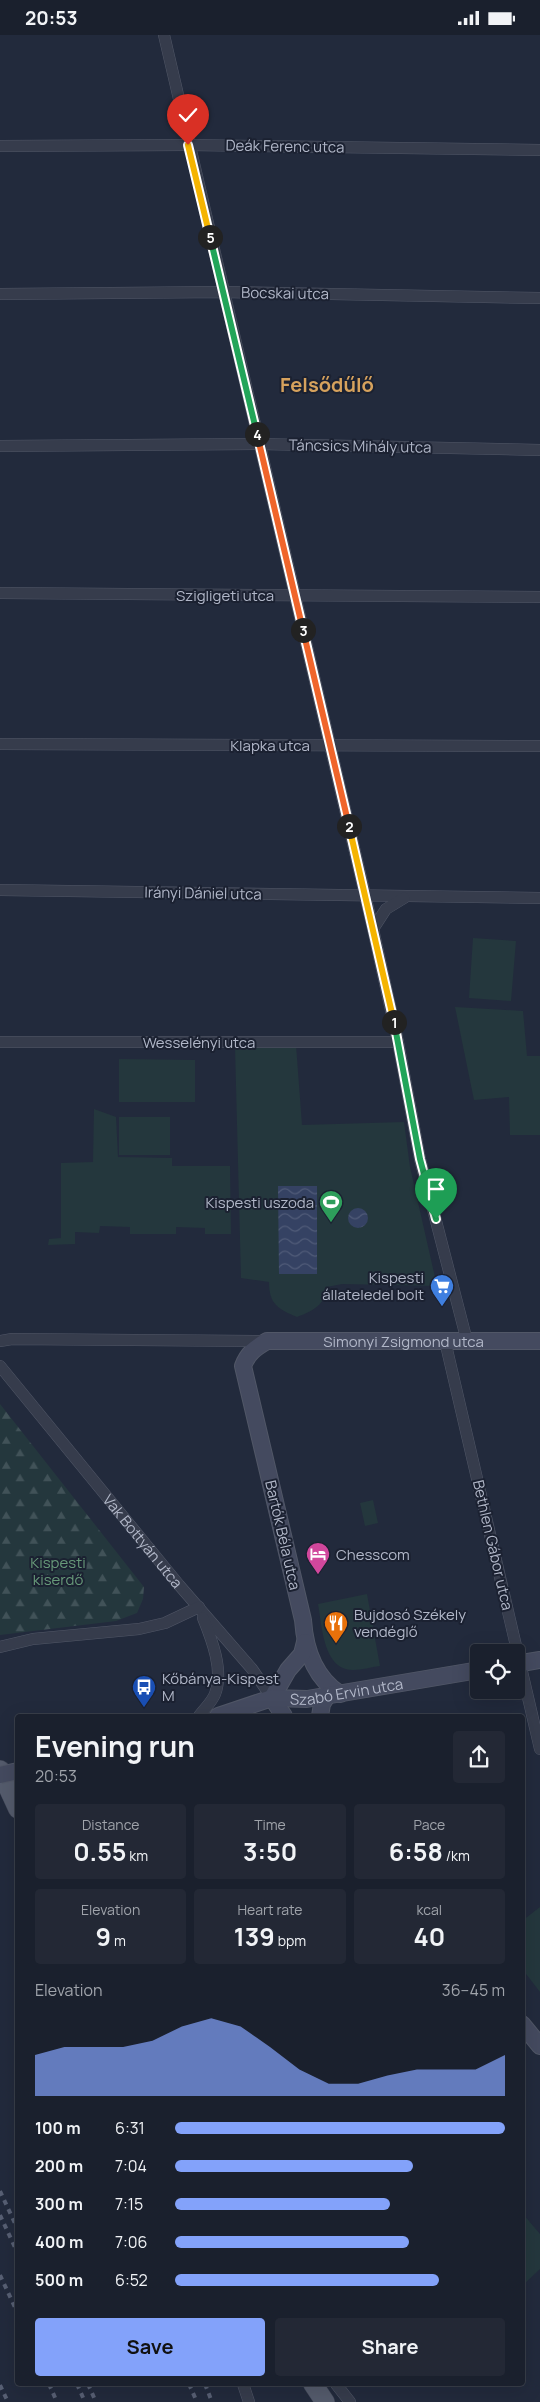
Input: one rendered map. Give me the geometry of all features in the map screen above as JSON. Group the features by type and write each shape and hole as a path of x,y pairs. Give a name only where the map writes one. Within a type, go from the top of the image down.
{"main road":[{"name":"Simonyi Zsigmond utca","path":"267,1341 540,1341"},
{"name":"Bartók Béla utca","path":"267,1341 253,1349 243,1366 303,1621 305,1642 317,1672 333,1695"},
{"path":"272,1698 288,1670 302,1654 305,1642"},
{"path":"525,1662 540,1659"},
{"name":"Szabó Ervin utca","path":"224,1714 272,1698 307,1699 470,1672"},
{"path":"320,1714 322,1704 333,1695"},
{"name":"Vak Bottyán utca","path":"272,1698 283,1714"},
{"path":"0,1770 15,1802"},
{"path":"0,1775 15,1772"},
{"path":"525,2028 540,2045"},
{"path":"314,2386 325,2402"}],"street":[{"path":"164,35 188,145 373,929 398,1042 420,1159 466,1341"},
{"name":"Deák Ferenc utca","path":"0,146 188,145 540,150"},
{"name":"Bocskai utca","path":"0,294 223,292 540,298"},
{"name":"Táncsics Mihály utca","path":"0,446 259,444 540,450"},
{"name":"Szigligeti utca","path":"0,593 540,597"},
{"name":"Klapka utca","path":"0,745 540,746"},
{"name":"Irányi Dániel utca","path":"0,890 540,898"},
{"path":"373,929 386,909 406,897"},
{"name":"Wesselényi utca","path":"0,1042 398,1042"},
{"name":"Simonyi Zsigmond utca","path":"0,1341 12,1339 267,1341"},
{"name":"Bethlen Gábor utca","path":"445,1341 514,1644"},
{"name":"Vak Bottyán utca","path":"0,1366 252,1669 272,1698"},
{"path":"1,1647 33,1639 139,1629 165,1623 199,1607 209,1632 220,1677 215,1696 201,1714"},
{"name":"Bethlen Gábor utca","path":"525,1690 540,1749"},
{"path":"244,2386 249,2402"},
{"path":"338,2386 350,2402"}],"green space":[{"path":"473,938 516,941 511,1001 469,998"},
{"path":"455,1007 523,1011 527,1056 540,1056 540,1135 510,1135 509,1097 474,1100"},
{"name":"Kispesti uszoda","path":"296,1045 302,1125 404,1122 410,1167 437,1286 342,1284 327,1287 324,1298 317,1307 297,1317 276,1305 271,1296 269,1282 241,1278 235,1047"},
{"path":"119,1059 195,1060 195,1102 119,1102"},
{"path":"94,1109 116,1117 118,1157 172,1158 172,1166 230,1166 231,1234 205,1234 205,1228 176,1227 176,1234 130,1234 130,1227 100,1226 99,1233 75,1232 75,1244 48,1245 49,1239 61,1238 61,1163 93,1162"},
{"path":"119,1117 170,1117 170,1155 119,1155"},
{"name":"Kispesti kiserdő","path":"0,1404 144,1587 143,1599 137,1613 116,1621 0,1635"},
{"path":"373,1500 378,1523 365,1526 360,1503"},
{"path":"367,1594 380,1666 356,1670 343,1668 335,1663 326,1645 318,1604"},
{"path":"540,1907 540,1992 525,1973 525,1919"},
{"path":"525,2216 540,2234 540,2269 525,2283"}],"water":[{"path":"278,1186 317,1186 317,1274 279,1274"},
{"path":"358,1208 365,1211 368,1218 365,1225 358,1228 351,1225 348,1218 351,1211"}],"railway":[{"path":"0,2191 15,2224"},
{"path":"0,2215 15,2248"},
{"path":"0,2275 15,2308"},
{"path":"0,2385 8,2402"},
{"path":"50,2386 57,2402"},
{"path":"78,2386 85,2402"},
{"path":"89,2386 96,2402"},
{"path":"190,2386 197,2402"},
{"path":"206,2386 212,2402"}],"place":[{"name":"Kispesti uszoda","path":"331,1223"},
{"name":"Kispesti állateledel bolt","path":"442,1307"},
{"name":"Chesscom","path":"318,1575"},
{"name":"Bujdosó Székely vendéglő","path":"336,1644"},
{"name":"Kőbánya-Kispest M","path":"144,1708"}],"district":[{"name":"Felsődűlő","path":"327,384"}],"route":[{"path":"188,145 373,929 398,1042 420,1159 436,1219"}]}
